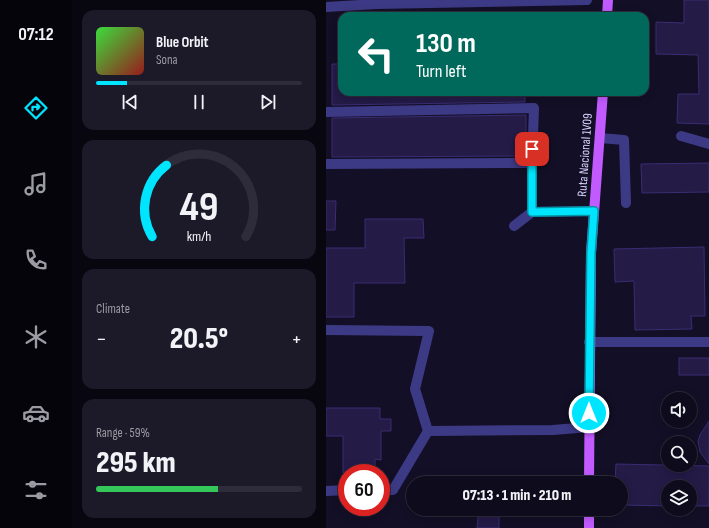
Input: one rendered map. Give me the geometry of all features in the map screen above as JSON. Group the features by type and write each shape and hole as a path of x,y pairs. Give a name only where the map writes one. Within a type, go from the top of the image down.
{"main road":[{"path":"607,12 608,0"},
{"name":"Ruta Nacional 1V09","path":"589,476 589,342 591,253 603,96"},
{"path":"589,516 589,528"}],"lane":[{"path":"326,7 377,4 587,0"},
{"path":"326,112 534,108 532,212"},
{"path":"681,136 709,144"},
{"path":"600,138 624,140 626,203"},
{"path":"326,164 532,163"},
{"path":"514,226 532,212 594,211"},
{"path":"326,330 429,331 415,389 428,431 393,490 390,490"},
{"path":"589,342 709,342"},
{"path":"428,431 554,430 589,428"},
{"path":"326,491 338,490"}],"building":[{"path":"684,0 709,0 709,124 677,123 678,94 699,94 698,55 656,54 656,22 684,23"},
{"path":"332,64 338,64 338,96 525,96 525,102 332,105"},
{"path":"526,115 526,156 332,157 332,118"},
{"path":"709,163 709,192 642,193 641,164"},
{"path":"326,201 336,201 335,230 326,230"},
{"path":"365,219 423,219 424,238 404,238 405,283 354,283 354,317 326,317 326,248 365,248"},
{"path":"704,247 705,316 691,316 692,329 635,330 634,281 615,282 614,249"},
{"path":"679,358 709,358 709,375 679,375"},
{"path":"326,408 380,408 380,419 391,419 391,431 381,431 381,460 375,459 375,464 343,464 343,436 326,436"},
{"path":"709,421 709,464 700,452 698,441"},
{"path":"616,464 661,465 661,472 697,472 697,466 709,466 709,506 697,506 697,480 661,480 661,506 628,505 628,476 615,476"},
{"path":"478,516 499,516 499,528 477,528"}],"route":[{"path":"532,149 532,212 594,211 591,253 589,413"}]}
